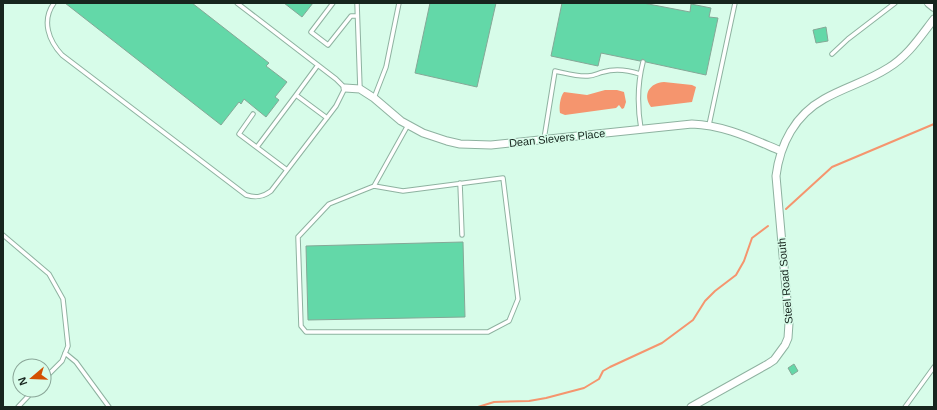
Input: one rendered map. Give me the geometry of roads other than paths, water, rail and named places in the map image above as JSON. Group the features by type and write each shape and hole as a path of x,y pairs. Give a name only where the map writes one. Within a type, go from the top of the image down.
{"street":[{"path":"929,3 934,7"},
{"name":"Steel Road South","path":"691,407 768,364 780,354 788,338 789,323 776,186 778,162 788,135 796,123 812,106 878,74 897,62 913,46 934,19"},
{"name":"Dean Sievers Place","path":"344,88 360,89 408,125 435,138 472,145 491,145 544,140 692,124 709,125 724,129 781,151"}],"lane":[{"path":"54,3 49,11 47,25 49,38 62,55 246,195 256,197 267,194 271,191 336,106 344,88 336,79 237,3"},
{"path":"334,3 311,32 328,45 352,16 357,16"},
{"path":"357,3 360,89"},
{"path":"374,98 386,67 399,3"},
{"path":"709,125 734,3"},
{"path":"832,54 848,39 895,3"},
{"path":"641,129 638,87 643,62"},
{"path":"256,148 318,65"},
{"path":"544,140 555,71 587,76 618,70 640,74"},
{"path":"296,95 327,118"},
{"path":"253,114 239,134 287,170"},
{"path":"374,186 408,125"},
{"path":"504,178 518,299 508,321 488,332 306,332 301,326 298,237 329,204 374,186 403,191 504,178"},
{"path":"460,183 462,235"},
{"path":"3,235 49,274 63,299 68,346 62,361 52,371"},
{"path":"65,353 76,362 110,407"},
{"path":"905,407 934,367"},
{"path":"18,407 26,398"}],"waterway":[{"path":"786,209 832,167 934,124"},
{"path":"478,407 494,402 529,401 546,398 584,388 599,379 603,371 662,343 693,320 705,301 715,291 736,275 744,261 752,238 768,226"}]}
